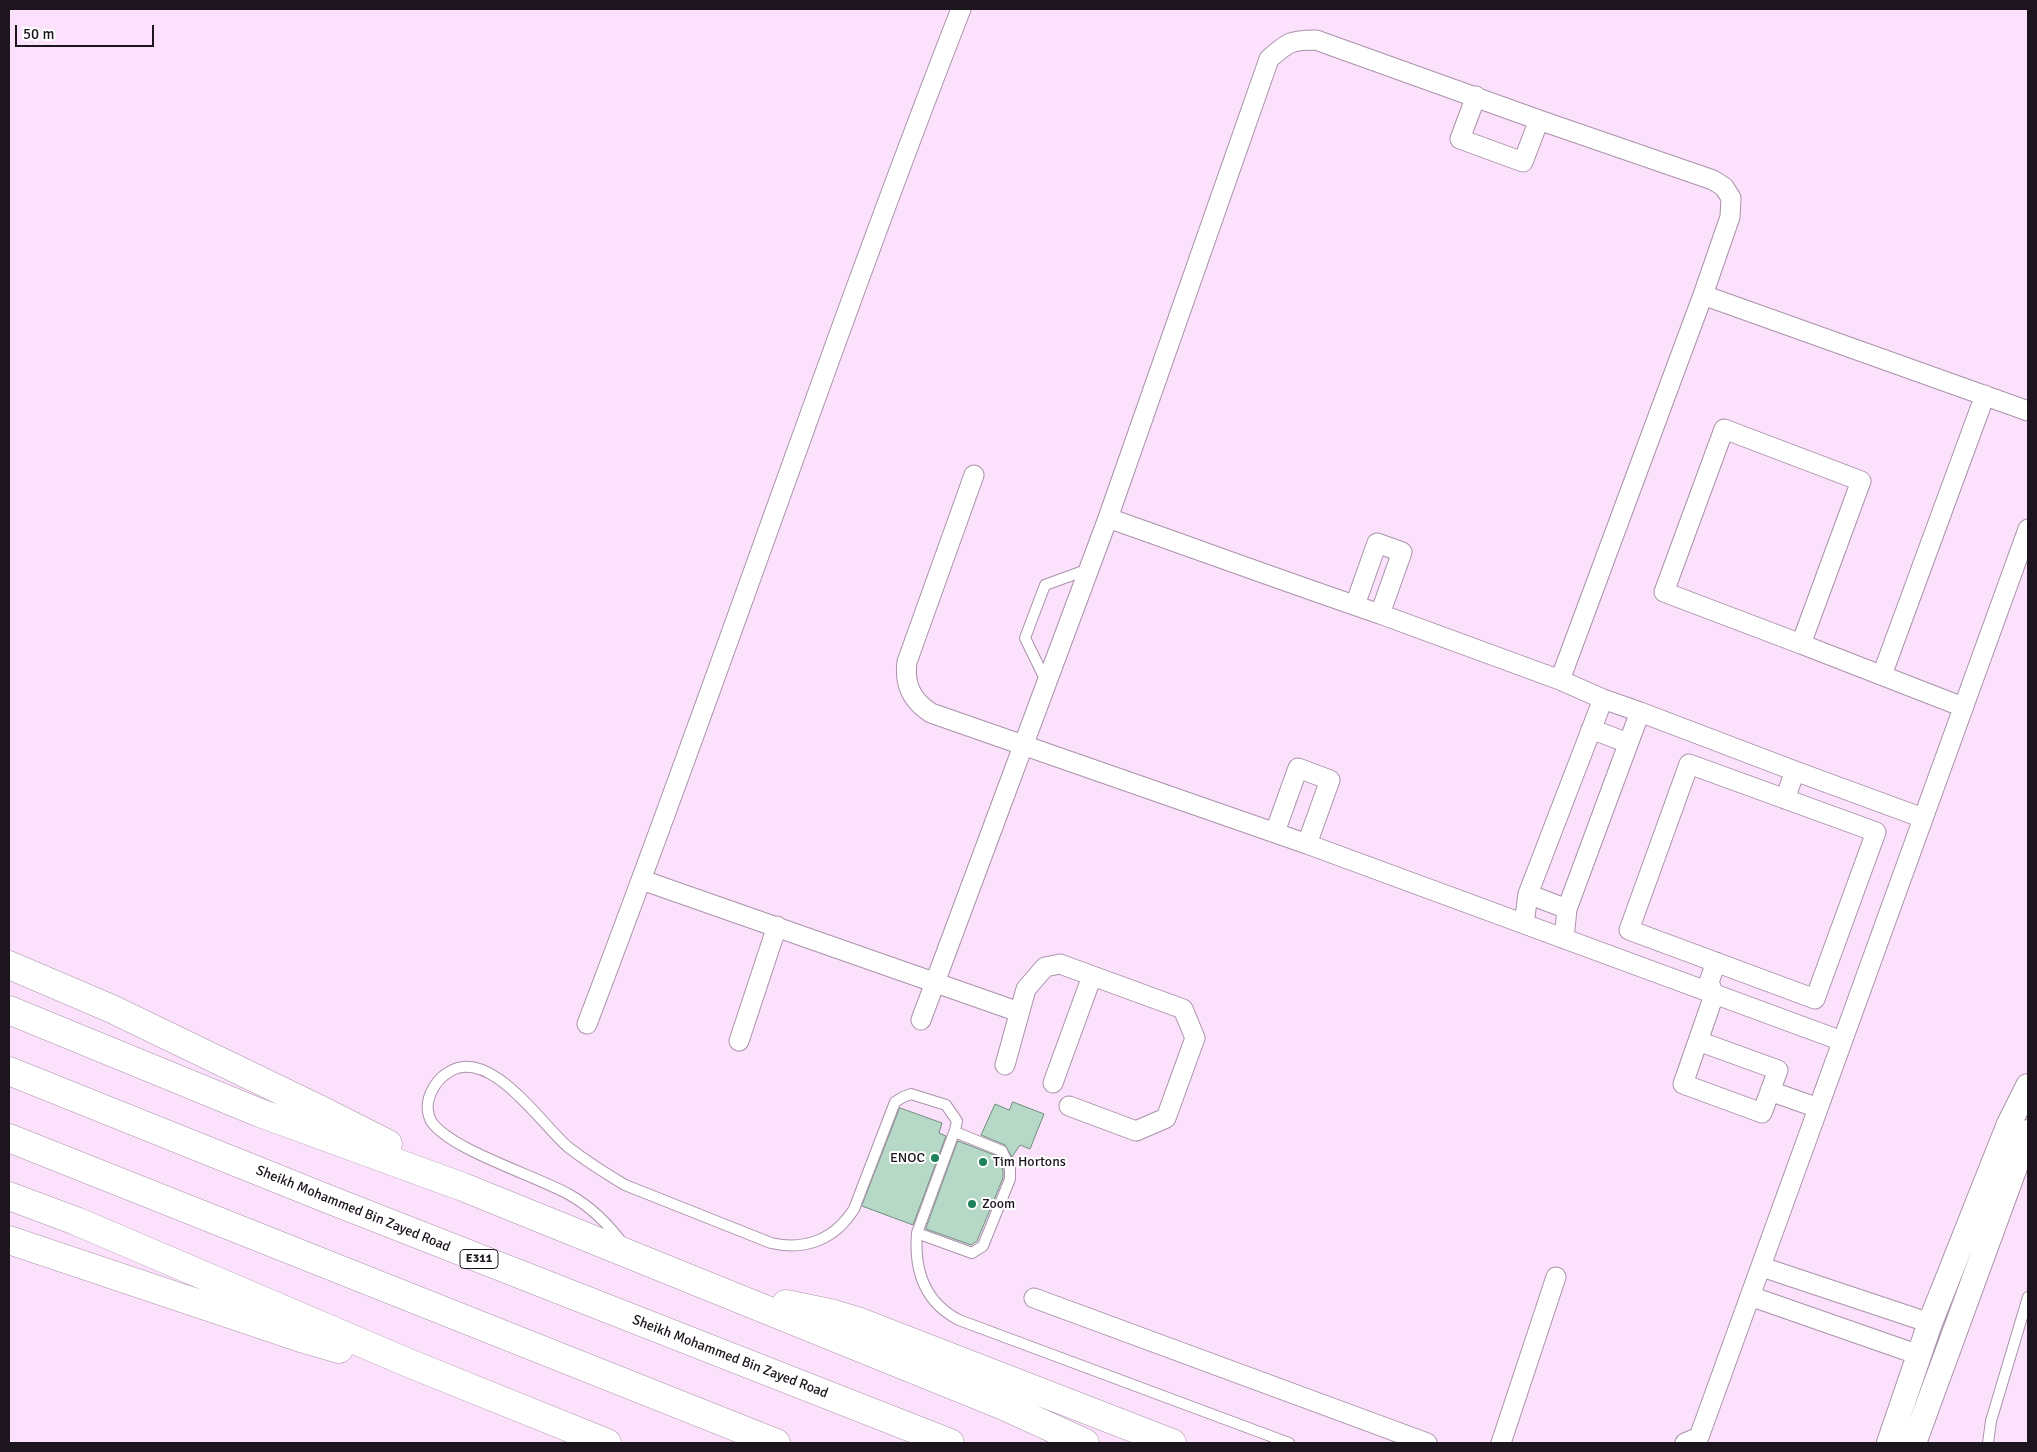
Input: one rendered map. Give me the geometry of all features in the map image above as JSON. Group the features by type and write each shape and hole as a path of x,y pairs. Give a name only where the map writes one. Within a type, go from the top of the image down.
{"highway":[{"path":"9,966 112,1009 319,1109 408,1155 463,1187"},
{"path":"9,1010 260,1113 463,1187 1004,1406 1085,1443"},
{"name":"Sheikh Mohammed Bin Zayed Road","path":"9,1070 346,1207 950,1443"},
{"path":"9,1138 776,1443"},
{"path":"9,1196 76,1221 411,1364 607,1443"},
{"path":"9,1240 300,1338 374,1357 411,1364"},
{"path":"740,1299 801,1306 860,1322 1172,1443"}],"street":[{"path":"587,1024 642,880 891,188 961,9"},
{"path":"921,1020 1108,518 1269,59 1295,40 1316,40 1713,180 1724,187 1731,198 1730,217 1703,295 1560,680"},
{"path":"1476,96 1460,139 1523,162 1539,120"},
{"path":"1703,295 2028,410"},
{"path":"1882,675 1985,395"},
{"path":"1801,644 1862,481 1724,429 1664,592 1963,707"},
{"path":"974,474 907,662 906,682 915,700 931,712 1276,832 1842,1041"},
{"path":"1108,518 1560,680 1603,699 1923,818"},
{"path":"1685,1443 1700,1437 1963,707 2026,539"},
{"path":"1355,606 1377,543 1402,552 1380,614"},
{"path":"1524,924 1528,894 1603,699"},
{"path":"1564,939 1567,908 1640,712"},
{"path":"1591,729 1628,743"},
{"path":"1689,764 1785,799 1876,832 1815,998 1629,930 1689,764"},
{"path":"1276,832 1298,768 1330,780 1307,844"},
{"path":"1785,799 1795,771"},
{"path":"642,880 1019,1012"},
{"path":"1528,894 1567,908"},
{"path":"739,1041 776,926"},
{"path":"1698,1041 1778,1070 1762,1113 1683,1084 1714,995 1710,982 1716,962"},
{"path":"1005,1065 1026,989 1045,968 1060,964 1183,1009 1195,1038 1166,1118 1136,1131 1069,1106"},
{"path":"1053,1083 1092,976"},
{"path":"1889,1443 1930,1323 2009,1124 2028,1086"},
{"path":"1770,1091 1818,1108"},
{"path":"1914,1443 2028,1132"},
{"path":"1762,1267 1930,1323"},
{"path":"1501,1443 1556,1277"},
{"path":"1750,1296 1919,1355"},
{"path":"1034,1298 1427,1443"}],"lane":[{"path":"1047,682 1025,638 1045,585 1089,569"},
{"path":"630,1255 604,1222 571,1196 467,1147 448,1137 435,1125 430,1119 428,1103 434,1087 445,1074 460,1067 472,1067 490,1073 525,1100 538,1117 569,1147 625,1185 766,1241 782,1245 803,1245 818,1241 833,1233 848,1218 854,1209 895,1102 911,1094 946,1105 957,1121 955,1132 917,1233 917,1257 921,1279 932,1299 949,1314 1289,1443"},
{"path":"917,1233 972,1254 979,1250 983,1246 1010,1179 1010,1169 1002,1151 955,1132"},
{"path":"1988,1443 1991,1421 2028,1297"}],"building":[{"path":"1013,1102 1044,1114 1030,1149 1020,1145 1012,1157 1005,1145 981,1135 995,1104 1009,1110"},
{"path":"900,1108 942,1123 939,1133 946,1136 913,1225 862,1206"},
{"name":"Zoom","path":"958,1141 997,1156 1003,1170 1003,1178 977,1241 971,1245 926,1229"}],"place":[{"name":"ENOC","path":"935,1158"},
{"name":"Tim Hortons","path":"983,1162"},
{"name":"Zoom","path":"972,1204"}]}
